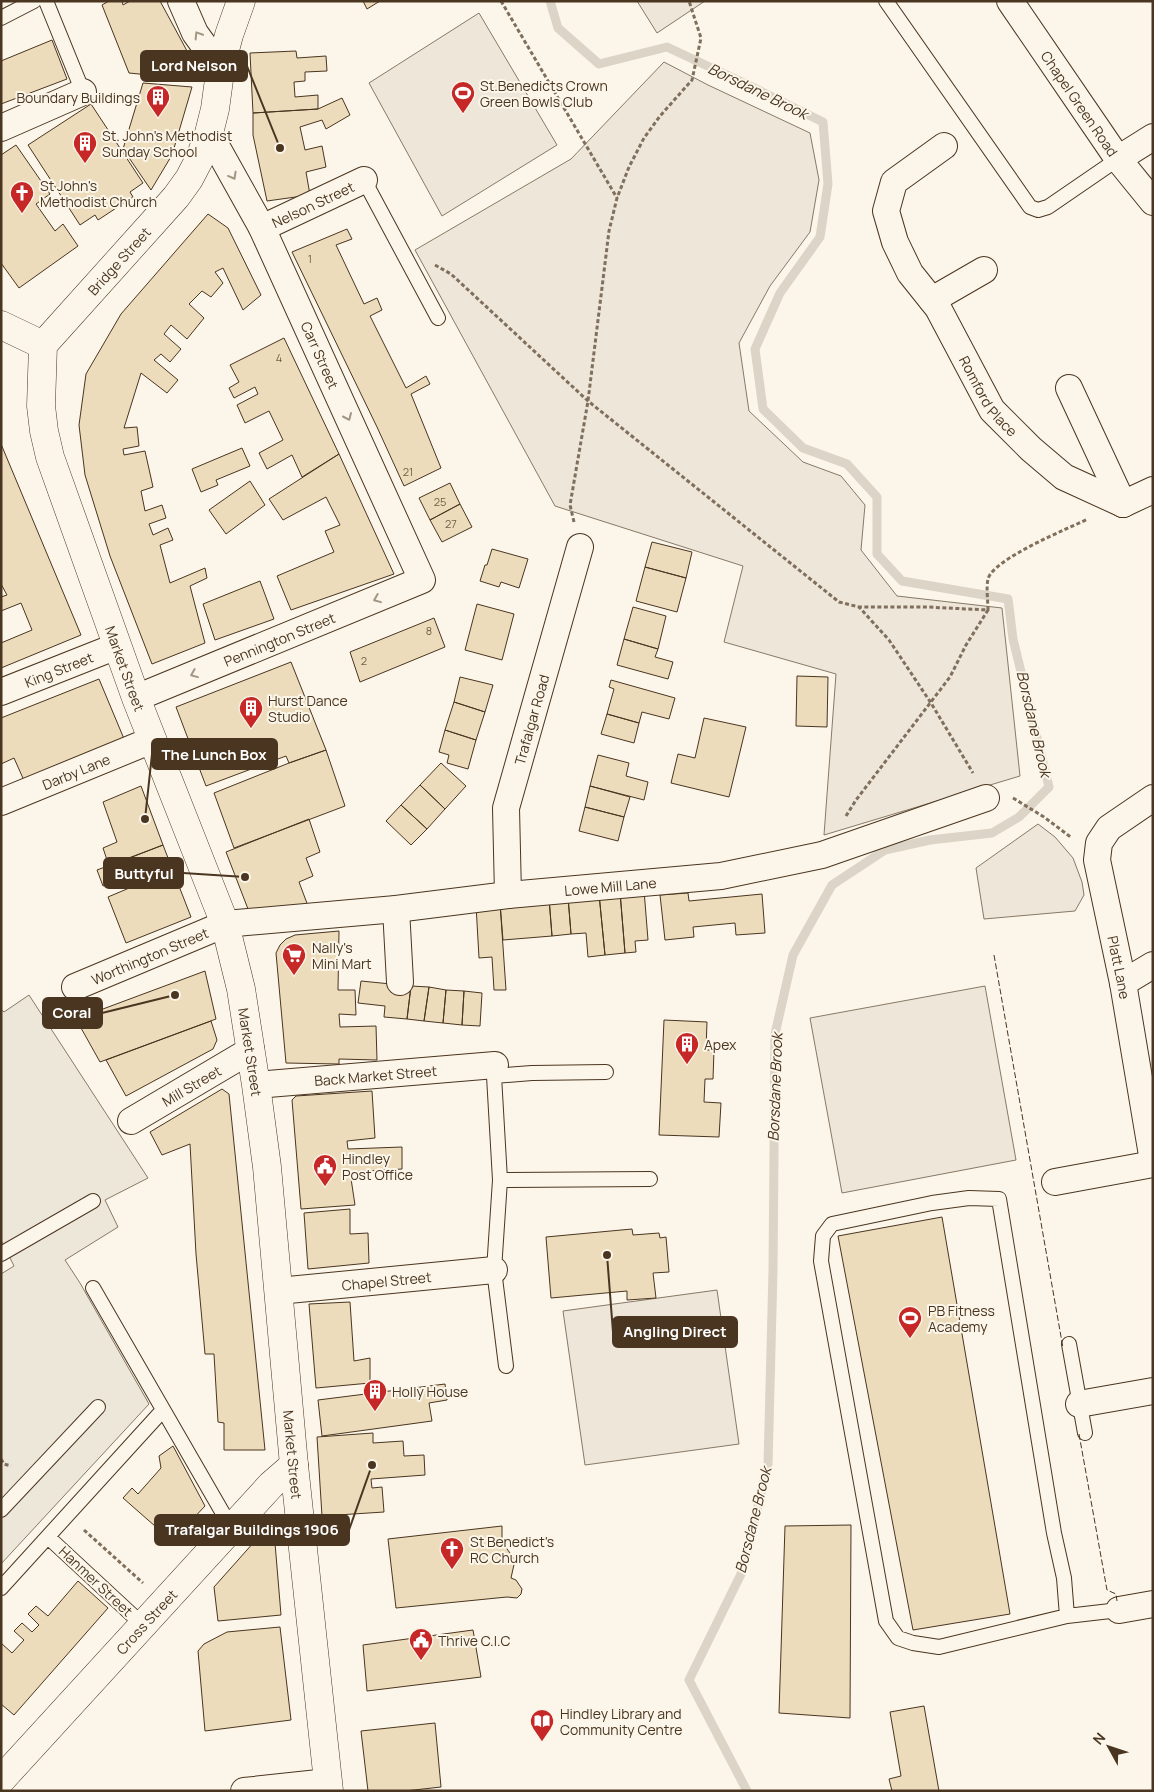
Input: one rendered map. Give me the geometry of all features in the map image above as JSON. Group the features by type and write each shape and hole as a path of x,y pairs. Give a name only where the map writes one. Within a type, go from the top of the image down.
{"main road":[{"name":"Bridge Street","path":"43,345 176,197 200,158 215,108 221,65 228,35 241,1"},
{"path":"2,325 43,345"},
{"name":"Market Street","path":"43,345 41,406 50,457 136,698 225,924 242,989 267,1167 294,1465 329,1787"},
{"name":"Cross Street","path":"1,1780 144,1626 271,1485 294,1465"}],"street":[{"path":"180,1 196,33 208,51 221,65"},
{"name":"Chapel Green Road","path":"1010,1 1118,159 1153,202"},
{"path":"1,128 83,92"},
{"name":"Carr Street","path":"209,133 262,228 422,580"},
{"path":"1118,159 1153,137"},
{"name":"Romford Place","path":"944,146 894,182 886,211 895,242 910,272 938,308 992,410 1031,449 1064,477 1123,504"},
{"name":"Nelson Street","path":"262,228 364,180"},
{"path":"932,300 984,270"},
{"path":"1069,388 1123,504 1153,490"},
{"name":"Trafalgar Road","path":"508,895 506,808 580,546"},
{"name":"Pennington Street","path":"136,698 422,580"},
{"name":"King Street","path":"1,692 117,646"},
{"name":"Darby Lane","path":"1,802 152,740"},
{"name":"Lowe Mill Lane","path":"225,924 396,909 508,895 721,876 822,855 986,798"},
{"name":"Platt Lane","path":"1153,798 1109,828 1099,843 1097,860 1123,983 1153,1163"},
{"path":"396,909 400,982"},
{"name":"Worthington Street","path":"75,988 225,924"},
{"path":"1123,983 1153,965"},
{"name":"Mill Street","path":"130,1121 251,1050"},
{"name":"Back Market Street","path":"256,1085 495,1071"},
{"path":"1055,1182 1153,1163"},
{"name":"Chapel Street","path":"278,1291 494,1270"},
{"path":"1079,1404 1153,1391"},
{"path":"1119,1610 1153,1604"},
{"path":"244,1791 329,1787"}],"lane":[{"path":"1,18 34,1"},
{"path":"46,1 83,92"},
{"path":"886,1 1030,206 1038,210 1048,207 1118,159"},
{"path":"364,180 438,318"},
{"path":"506,1366 494,1270 500,1180 495,1071 532,1073 606,1072"},
{"path":"500,1180 650,1179"},
{"path":"1068,1616 1064,1578 1054,1533 999,1199 968,1198 932,1202 832,1224 823,1236 821,1261 886,1621 898,1638 913,1644 940,1647 1068,1616 1119,1610"},
{"path":"1,1254 94,1201"},
{"path":"92,1288 232,1529"},
{"path":"1068,1344 1085,1433"},
{"path":"1,1510 98,1407"},
{"path":"1,1588 163,1410"},
{"name":"Hanmer Street","path":"48,1537 144,1626"}],"path":[{"path":"501,1 617,198"},
{"path":"580,546 570,505 588,402 608,231 617,198 629,167 644,138 660,116 692,80 701,38 689,1"},
{"path":"398,243 451,274 588,402 839,602 859,607 927,607 988,610"},
{"path":"822,855 856,800 950,677 966,645 988,610 988,578 993,571 1020,551 1123,504"},
{"path":"859,607 890,640 931,703 986,798"},
{"path":"1016,799 1044,817"},
{"path":"1,1459 4,1464 12,1466"},
{"path":"67,1515 148,1588"}],"shaded area":[{"path":"637,1 705,1 657,33"},
{"name":"St.Benedicts Crown Green Bowls Club","path":"479,13 557,145 442,216 369,83"},
{"path":"664,62 810,133 819,180 810,232 770,286 739,343 749,411 803,462 841,476 865,505 861,550 897,596 1002,608 1020,776 824,835 836,674 724,642 743,566 555,506 415,250 571,159"},
{"path":"1038,824 1055,837 1073,858 1082,882 1084,895 1075,911 984,919 976,868"},
{"path":"985,986 1016,1160 842,1193 810,1018"},
{"path":"29,995 148,1178 105,1200 118,1227 65,1260 149,1404 1,1564 1,1274 14,1266 1,1240 1,1009 4,1012"},
{"path":"717,1290 739,1444 585,1465 563,1311"}],"building":[{"path":"109,1 122,1 123,5 130,1 160,1 193,62 190,79 129,73 102,5"},
{"path":"363,1 380,1 367,9"},
{"path":"52,40 67,79 1,104 1,61"},
{"path":"296,51 297,58 326,56 327,71 305,72 305,81 294,82 295,97 318,95 318,109 253,113 250,53"},
{"name":"Boundary Buildings","path":"143,83 192,87 172,155 151,190 123,149"},
{"path":"342,98 350,115 326,129 322,120 300,127 305,150 322,146 326,167 306,172 310,195 267,201 253,135 253,113 318,109"},
{"name":"St. John's Methodist Sunday School","path":"91,104 143,183 130,192 133,197 98,220 95,215 80,225 28,145"},
{"name":"St John's Methodist Church","path":"16,145 50,194 36,204 55,231 63,224 78,246 19,288 1,263 1,155"},
{"path":"208,214 228,228 261,295 243,310 223,268 215,272 223,283 211,297 202,291 189,304 204,318 187,339 171,325 164,334 181,349 170,362 161,354 154,360 178,380 167,393 141,373 124,428 137,427 139,446 123,449 124,455 145,451 153,487 141,491 145,511 162,505 166,518 149,524 153,535 168,528 173,540 160,545 170,583 205,568 207,578 190,586 205,643 152,664 110,556 85,475 79,425 86,374 121,314"},
{"path":"347,229 352,239 336,245 364,304 377,298 382,310 370,316 406,388 426,376 430,384 411,394 441,468 404,486 292,252"},
{"path":"284,338 339,454 302,477 292,455 267,469 259,453 283,440 269,411 245,423 237,405 258,394 255,387 234,398 229,388 239,382 230,365"},
{"path":"1,444 81,635 1,668 1,643 32,630 21,603 1,611 1,597 7,595 1,584"},
{"path":"242,448 250,466 216,480 218,485 201,492 192,469"},
{"path":"339,454 394,574 291,610 277,576 334,552 325,531 340,525 326,497 283,520 269,499"},
{"path":"250,481 265,505 226,534 209,510"},
{"path":"450,483 460,504 430,520 419,498"},
{"path":"460,504 472,527 442,542 430,520"},
{"path":"652,542 692,552 686,578 645,567"},
{"path":"492,549 528,559 519,588 501,582 499,587 480,581"},
{"path":"645,567 686,578 677,612 636,601"},
{"path":"260,581 274,619 215,640 203,604"},
{"path":"477,604 514,614 502,660 465,650"},
{"path":"633,607 666,616 658,649 624,639"},
{"path":"434,618 445,647 360,682 350,652"},
{"path":"624,639 658,649 655,657 673,662 668,679 617,665"},
{"name":"Hurst Dance Studio","path":"291,662 326,750 289,763 286,756 206,786 176,707"},
{"path":"797,676 828,677 827,727 796,726"},
{"path":"460,677 493,685 485,712 454,702"},
{"path":"99,679 127,746 26,785 14,758 1,764 1,718"},
{"path":"611,680 675,698 669,719 642,712 639,723 607,714 614,689 609,687"},
{"path":"454,702 485,712 476,740 445,730"},
{"path":"607,714 639,723 634,743 601,734"},
{"path":"704,718 746,727 729,797 671,783 678,754 695,758"},
{"path":"445,730 476,740 468,769 447,763 449,755 439,752"},
{"path":"326,750 345,806 234,848 214,793"},
{"path":"598,755 629,763 626,776 648,782 644,800 590,786"},
{"path":"441,763 466,786 445,809 420,785"},
{"path":"420,785 445,809 427,829 401,805"},
{"path":"141,786 163,845 109,866 103,848 117,842 103,802"},
{"path":"590,786 630,797 624,817 585,807"},
{"path":"401,805 427,829 411,845 386,821"},
{"path":"585,807 624,817 618,841 579,831"},
{"path":"309,819 320,852 306,858 313,876 299,882 308,906 248,909 226,852"},
{"path":"163,845 191,917 126,943 108,897 134,886 130,876 103,886 97,870"},
{"path":"644,890 648,940 635,941 636,952 625,953 620,892"},
{"path":"620,892 625,953 605,955 599,894"},
{"path":"688,893 689,901 762,894 765,933 736,935 735,923 693,927 694,937 665,940 660,895"},
{"path":"599,894 605,955 588,957 586,933 571,934 568,897"},
{"path":"568,897 571,934 552,936 549,898"},
{"path":"549,898 552,936 503,940 500,903"},
{"path":"500,903 506,990 494,990 492,957 479,958 476,905"},
{"path":"339,931 338,990 355,990 356,1015 339,1014 340,1027 376,1026 377,1060 339,1059 339,1064 286,1063 276,953 286,939 295,935"},
{"path":"205,971 216,1019 100,1062 76,1019"},
{"path":"361,981 411,986 407,1019 384,1017 385,1006 358,1003"},
{"path":"411,986 429,987 424,1021 407,1019"},
{"path":"429,987 446,990 443,1023 424,1021"},
{"path":"446,990 464,991 462,1025 443,1023"},
{"path":"464,991 482,993 480,1026 462,1025"},
{"name":"Apex","path":"664,1020 707,1022 706,1050 714,1050 713,1079 705,1079 704,1102 721,1103 719,1137 659,1135"},
{"path":"211,1021 217,1040 213,1049 126,1096 106,1060"},
{"path":"222,1089 229,1094 265,1450 224,1450 224,1423 218,1422 214,1354 205,1354 196,1254 190,1144 162,1155 150,1132"},
{"path":"372,1091 375,1138 347,1141 348,1149 402,1147 402,1169 350,1172 355,1205 301,1209 292,1100 296,1096"},
{"path":"350,1209 350,1234 368,1233 369,1263 308,1269 304,1213"},
{"path":"942,1217 1010,1614 913,1630 838,1236"},
{"path":"632,1229 633,1235 659,1233 660,1238 666,1237 669,1272 653,1273 656,1298 627,1300 627,1291 551,1298 546,1237"},
{"path":"350,1302 354,1361 370,1358 370,1383 316,1388 309,1304"},
{"name":"Holly House","path":"445,1384 447,1400 429,1403 432,1421 322,1436 318,1400"},
{"path":"373,1433 373,1443 403,1441 404,1456 424,1455 425,1475 371,1479 372,1488 382,1487 384,1512 322,1516 317,1437"},
{"path":"173,1446 205,1506 172,1541 123,1498 132,1488 138,1494 161,1468 159,1456"},
{"path":"851,1525 850,1718 779,1713 785,1526"},
{"name":"St Benedict's RC Church","path":"502,1526 502,1542 515,1560 511,1578 516,1580 522,1589 521,1594 517,1598 507,1597 396,1608 388,1539"},
{"path":"274,1531 281,1615 218,1621 214,1587 263,1532"},
{"path":"78,1581 108,1608 14,1715 1,1704 1,1643 12,1653 24,1640 14,1631 22,1623 32,1632 39,1625 28,1614 36,1606 48,1616"},
{"path":"280,1627 291,1720 205,1731 198,1651 204,1644 227,1632"},
{"name":"Thrive C.I.C","path":"473,1630 481,1677 367,1691 363,1645"},
{"path":"924,1706 939,1791 892,1791 889,1779 901,1776 890,1712"},
{"path":"435,1723 441,1787 405,1791 368,1791 361,1731"}],"waterway":[{"name":"Borsdane Brook","path":"550,1 558,28 599,64 667,47 823,122 828,184 820,237 780,293 755,349 763,409 803,448 847,464 877,497 877,554 902,581 1008,599 1013,639 1049,787 1019,817 992,833 930,840 885,850 832,885 793,955 775,1034 773,1271 768,1464 742,1572 689,1680 747,1791"}],"fence":[{"path":"994,955 1063,1348"},
{"path":"1079,1434 1107,1590 1116,1594 1117,1601"}],"place":[{"name":"St.Benedicts Crown Green Bowls Club","path":"463,114"},
{"name":"Boundary Buildings","path":"158,118"},
{"name":"Lord Nelson","path":"280,148"},
{"name":"St. John's Methodist Sunday School","path":"85,164"},
{"name":"St John's Methodist Church","path":"22,214"},
{"name":"Hurst Dance Studio","path":"251,729"},
{"name":"The Lunch Box","path":"145,819"},
{"name":"Buttyful","path":"245,877"},
{"name":"Nally's Mini Mart","path":"294,976"},
{"name":"Coral","path":"175,995"},
{"name":"Apex","path":"687,1065"},
{"name":"Hindley Post Office","path":"325,1187"},
{"name":"Angling Direct","path":"607,1255"},
{"name":"PB Fitness Academy","path":"910,1339"},
{"name":"Holly House","path":"375,1412"},
{"name":"Trafalgar Buildings 1906","path":"372,1465"},
{"name":"St Benedict's RC Church","path":"452,1570"},
{"name":"Thrive C.I.C","path":"421,1661"},
{"name":"Hindley Library and Community Centre","path":"542,1742"}]}
